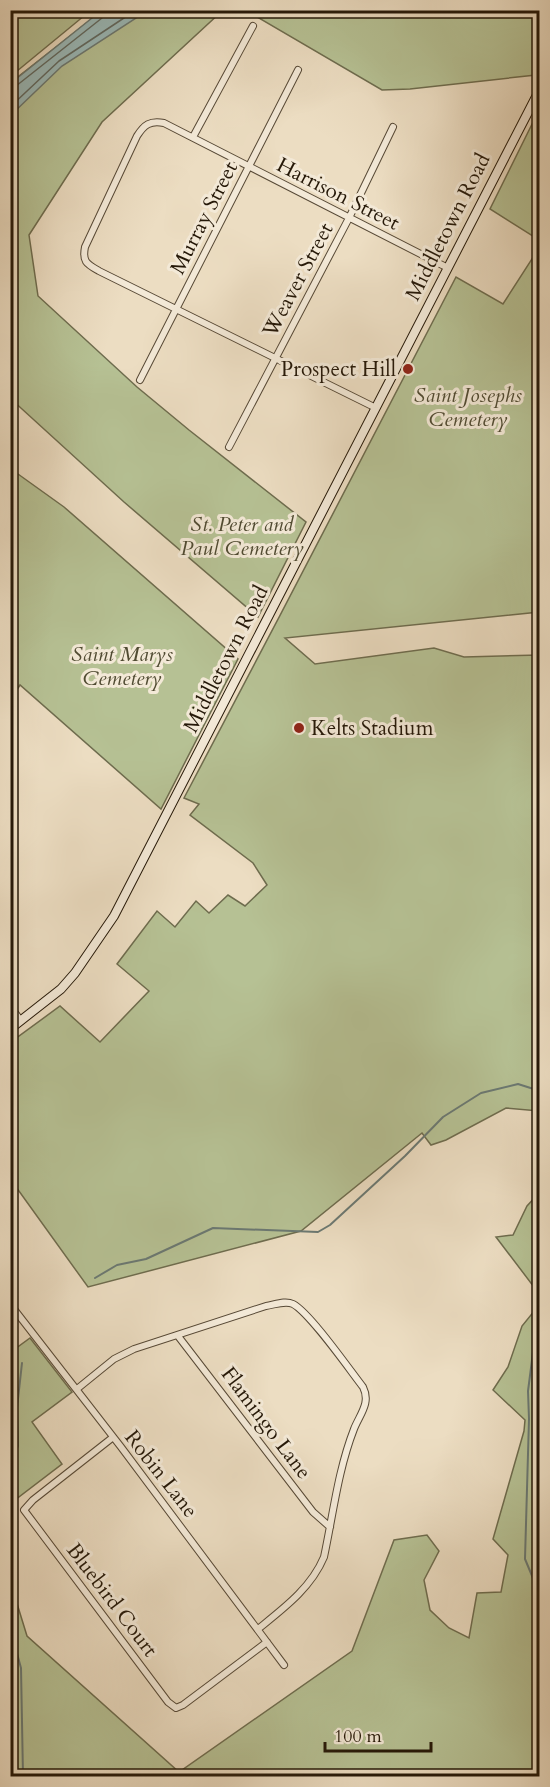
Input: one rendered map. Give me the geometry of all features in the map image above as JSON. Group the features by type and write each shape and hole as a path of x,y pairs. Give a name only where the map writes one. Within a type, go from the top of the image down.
{"street":[{"path":"193,137 253,26"},
{"name":"Murray Street","path":"140,380 298,70"},
{"name":"Middletown Road","path":"10,1029 61,989 75,973 114,916 540,89"},
{"name":"Harrison Street","path":"176,308 99,271 86,262 83,256 85,247 137,136 145,125 155,121 193,137 448,268"},
{"name":"Weaver Street","path":"229,447 349,218 393,127"},
{"path":"176,308 376,408"},
{"path":"10,1006 21,1021"},
{"path":"77,1389 122,1354 266,1306 288,1302 294,1304 306,1316 333,1349 367,1395 366,1403 344,1461 319,1569 303,1591 258,1629"},
{"name":"Robin Lane","path":"10,1304 77,1389 284,1665"},
{"name":"Flamingo Lane","path":"178,1336 313,1512 330,1527"},
{"name":"Bluebird Court","path":"112,1438 33,1500 24,1510 168,1702 179,1708 267,1641"}],"green space":[{"path":"11,10 90,10 90,11 11,76"},
{"name":"St. Peter and Paul Cemetery","path":"102,11 222,11 102,122 29,235 38,296 137,387 306,522 258,617 124,502 11,399 10,83"},
{"path":"247,11 539,11 539,68 536,75 382,90"},
{"path":"539,110 539,240 490,209"},
{"name":"Saint Josephs Cemetery","path":"539,248 539,612 285,638 315,664 434,648 464,657 539,655 539,1111 506,1108 446,1140 431,1145 422,1133 301,1231 88,1287 11,1180 11,1042 60,1006 100,1042 149,991 117,964 157,911 175,927 196,901 209,913 228,895 245,906 267,885 253,863 190,815 199,804 184,798 456,277 503,304"},
{"name":"Saint Marys Cemetery","path":"11,469 64,507 238,659 161,809 20,685 11,699"},
{"path":"539,1193 539,1305 534,1287 496,1237 513,1235 527,1206"},
{"path":"539,1305 539,1776 11,1776 11,1584 27,1636 179,1772 352,1651 394,1540 427,1535 439,1551 424,1580 430,1610 449,1628 469,1638 477,1593 501,1592 508,1555 493,1539 524,1431 525,1420 493,1390 508,1367 522,1326"},
{"path":"30,1338 72,1392 32,1422 62,1464 11,1503 11,1352"}],"water":[{"path":"102,10 147,11 62,66 11,115 11,83"}],"waterway":[{"path":"95,1278 117,1265 146,1259 213,1228 318,1232 330,1225 405,1156 443,1117 481,1093 518,1084 540,1091"},
{"path":"540,1323 535,1337 528,1391 525,1559 540,1595"},
{"path":"10,1468 18,1446 17,1408 22,1363"},
{"path":"10,1628 21,1668 23,1776"}],"place":[{"name":"Prospect Hill","path":"408,369"},
{"name":"Kelts Stadium","path":"299,728"}]}
